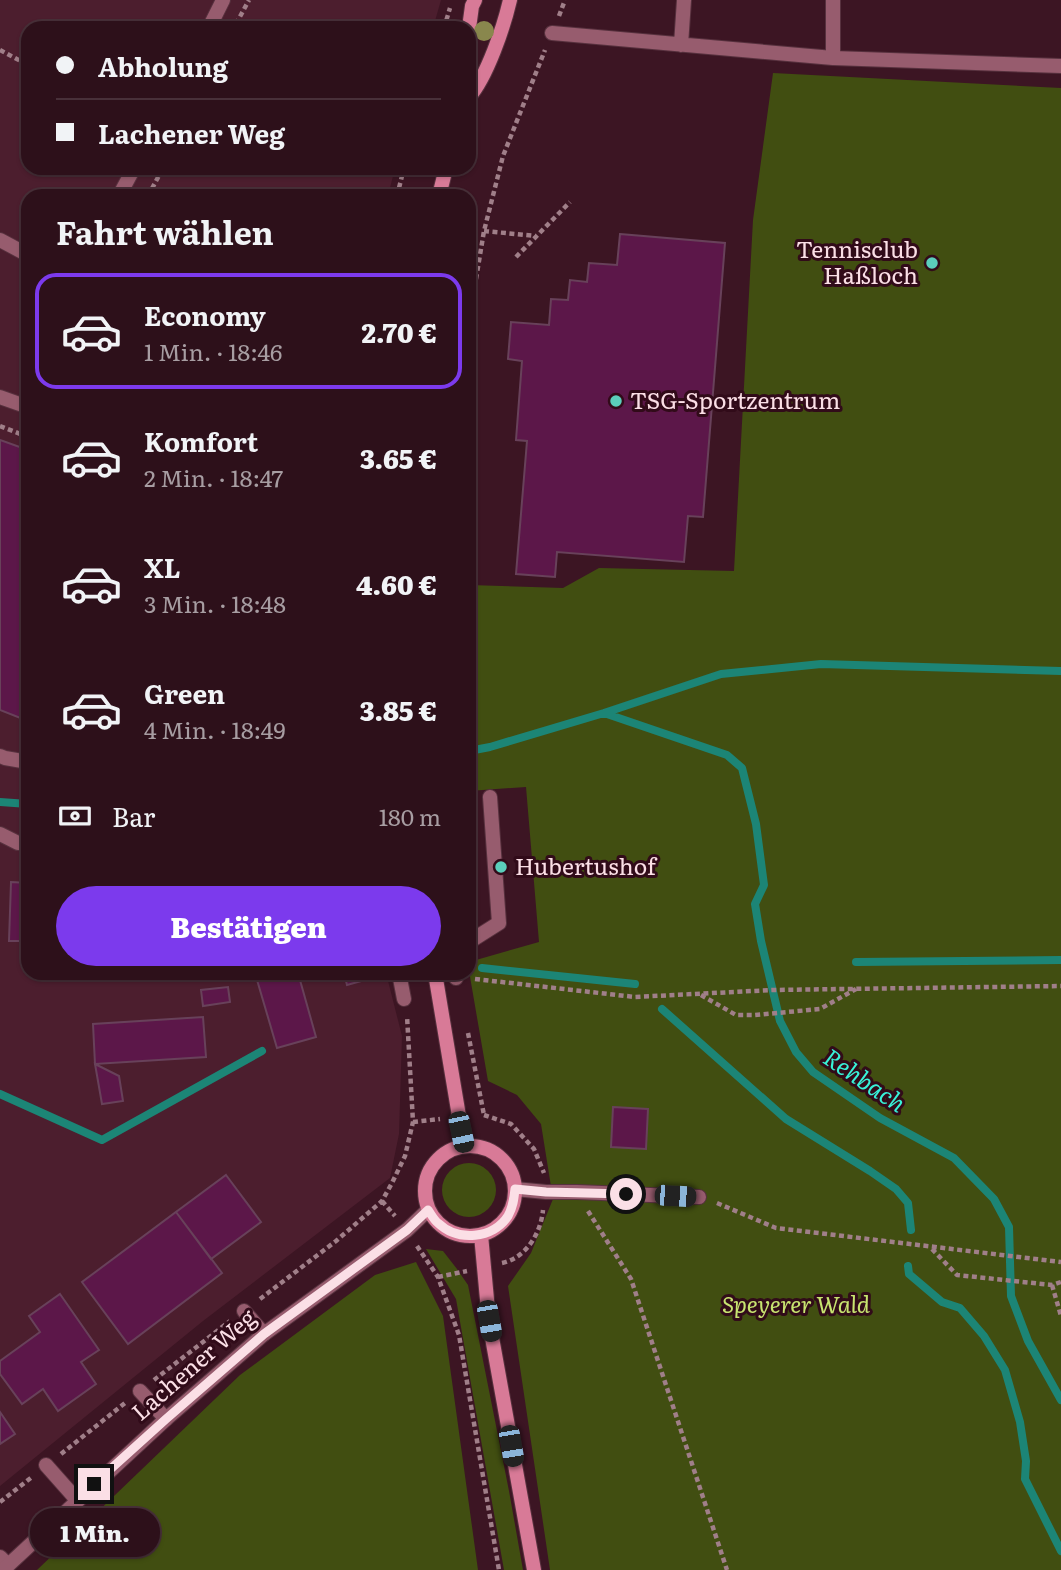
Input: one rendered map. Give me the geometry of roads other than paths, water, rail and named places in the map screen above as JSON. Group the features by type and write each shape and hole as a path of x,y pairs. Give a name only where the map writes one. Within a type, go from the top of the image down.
{"main road":[{"path":"470,21 475,0"},
{"path":"476,89 506,18 510,0"},
{"path":"436,980 464,1146"},
{"path":"464,1146 478,1146 500,1157 508,1166 515,1189 513,1205 506,1218 495,1229 481,1235 465,1236 450,1232 438,1223 428,1210 425,1197 425,1183 430,1169 439,1158 464,1146"},
{"path":"481,1235 489,1321 534,1570"}],"street":[{"path":"212,21 223,0"},
{"path":"681,45 684,0"},
{"path":"833,0 833,58"},
{"path":"552,33 833,58 1061,66"},
{"path":"0,240 21,251"},
{"path":"0,397 21,404"},
{"path":"0,756 21,761"},
{"path":"476,938 499,923 489,797"},
{"path":"0,834 21,843"},
{"path":"400,980 404,999"},
{"path":"515,1189 699,1197"},
{"name":"Lachener Weg","path":"4,1564 264,1334 407,1230 428,1210"},
{"path":"244,1311 264,1334"},
{"path":"140,1391 166,1419"},
{"path":"46,1465 77,1500"}],"waterway":[{"name":"Rehbach","path":"476,750 604,713 721,674 821,664 1061,671"},
{"name":"Rehbach","path":"604,713 727,755 742,768 756,824 764,885 755,904 780,1021 796,1052 813,1072 880,1118 954,1158 994,1199 1009,1227 1011,1296 1028,1341 1061,1400"},
{"name":"Rehbach","path":"0,802 21,804"},
{"path":"856,962 1061,960"},
{"path":"482,968 635,984"},
{"path":"662,1009 786,1119 896,1189 908,1203 911,1230"},
{"path":"0,1094 102,1140 262,1051"},
{"path":"908,1266 909,1274 942,1302 960,1308 984,1336 1005,1370 1020,1422 1026,1461 1025,1479 1061,1551"}],"place":[{"name":"Tennisclub Haßloch","path":"932,263"},
{"name":"TSG-Sportzentrum","path":"616,401"},
{"name":"Hubertushof","path":"501,867"}],"park label":[{"name":"Speyerer Wald","path":"796,1305"}]}
